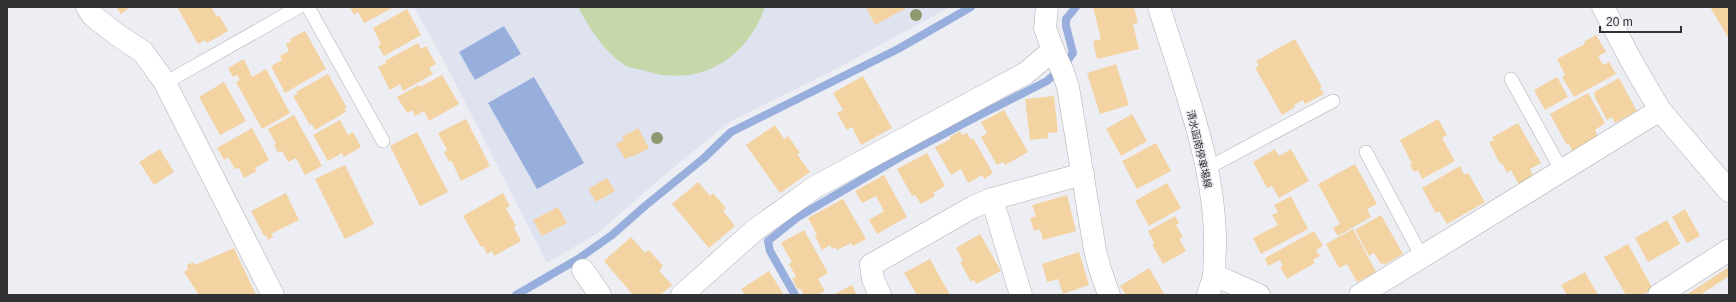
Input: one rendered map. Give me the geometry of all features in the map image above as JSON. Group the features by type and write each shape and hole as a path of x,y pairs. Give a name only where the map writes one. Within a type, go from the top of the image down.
{"street":[{"path":"87,7 94,16 116,34 144,52 165,84 273,295"},
{"path":"1047,7 1045,28 1068,87 1095,250 1100,269 1110,295"},
{"name":"清水函南停車場線","path":"1159,7 1199,135 1206,170 1214,220 1211,285"},
{"path":"1603,7 1660,110 1729,191"},
{"path":"682,295 755,230 815,187 1026,73 1053,50"},
{"path":"1360,295 1660,110"},
{"path":"880,295 873,279 871,266 900,248 992,198 1083,174"},
{"path":"992,198 1021,295"},
{"path":"1659,295 1729,250"},
{"path":"583,270 600,295"},
{"path":"1211,285 1259,295"}],"lane":[{"path":"165,84 299,7"},
{"path":"308,7 383,141"},
{"path":"1511,79 1562,171"},
{"path":"1206,170 1333,101"},
{"path":"1366,152 1422,257"}],"shaded area":[{"path":"414,7 950,7 836,69 728,123 662,177 598,233 547,263 445,63"}],"green space":[{"path":"578,7 765,7 757,25 746,41 733,55 719,65 702,72 684,75 666,75 623,64 609,52 597,38"}],"water":[{"path":"504,26 521,54 475,80 459,52"},
{"path":"534,77 584,163 537,189 488,103"}],"building":[{"path":"116,7 130,7 121,14"},
{"path":"177,7 211,7 217,17 219,15 228,31 207,43 205,40 198,44"},
{"path":"350,7 394,7 364,23 358,12 354,15"},
{"path":"866,7 908,7 875,25"},
{"path":"1093,7 1134,7 1138,23 1133,24 1139,49 1097,59 1093,41 1101,39"},
{"path":"1710,7 1729,7 1729,39"},
{"path":"407,9 421,35 384,56 378,46 381,44 373,28"},
{"path":"305,31 326,69 285,93 271,66 282,60 280,56 289,51 286,44 291,41 290,39"},
{"path":"1596,35 1606,52 1598,56 1603,65 1609,62 1616,74 1574,97 1562,77 1565,75 1557,59 1585,44 1584,42"},
{"path":"1295,39 1322,87 1320,88 1324,94 1305,104 1303,100 1282,115 1255,68 1259,66 1256,61"},
{"path":"418,43 421,49 426,46 436,64 429,68 433,74 403,91 400,84 390,90 378,67 386,63 385,61"},
{"path":"244,59 252,77 266,69 290,113 262,129 236,82 240,80 237,75 233,77 228,68"},
{"path":"1116,64 1129,105 1100,114 1087,73"},
{"path":"328,74 347,108 344,109 346,112 315,130 312,124 310,125 293,96 298,94 296,92"},
{"path":"442,75 459,104 429,121 424,111 415,116 412,110 407,113 397,97"},
{"path":"863,76 892,128 861,145 852,127 847,130 837,113 843,110 833,93"},
{"path":"1557,77 1568,97 1545,110 1534,90"},
{"path":"1619,78 1637,111 1615,123 1612,117 1607,120 1595,98 1594,92"},
{"path":"224,82 246,121 220,135 199,97"},
{"path":"1588,93 1605,123 1595,130 1598,137 1573,152 1569,144 1567,145 1550,114"},
{"path":"1054,96 1058,132 1048,133 1048,138 1030,140 1025,99"},
{"path":"1004,110 1028,152 1005,165 1003,162 997,165 981,137 987,133 981,122"},
{"path":"1132,114 1147,141 1121,156 1106,129"},
{"path":"294,115 322,166 305,175 296,158 288,162 282,151 278,153 274,145 276,144 268,129"},
{"path":"466,119 490,166 461,181 451,160 449,162 444,152 447,150 438,133"},
{"path":"1438,119 1447,135 1442,138 1455,161 1422,179 1418,170 1414,172 1410,165 1412,164 1400,140"},
{"path":"340,120 348,135 353,132 361,147 344,157 342,153 328,161 313,135"},
{"path":"1518,123 1541,163 1530,169 1533,176 1519,185 1511,170 1507,173 1502,163 1500,164 1489,142 1494,140 1492,137"},
{"path":"775,125 784,139 788,136 800,153 797,154 810,172 780,193 746,145"},
{"path":"252,128 269,160 255,168 257,171 244,178 239,168 235,169 228,157 224,160 217,148"},
{"path":"638,128 649,148 625,159 616,144 624,140 622,137"},
{"path":"960,131 962,135 967,133 971,140 973,138 993,173 984,179 982,175 968,183 961,169 951,175 935,147 951,139 950,137"},
{"path":"417,132 448,192 420,206 390,146"},
{"path":"1156,143 1171,171 1137,189 1122,161"},
{"path":"160,149 174,172 154,185 139,162"},
{"path":"1275,149 1279,156 1291,149 1309,181 1279,198 1272,186 1267,188 1253,162"},
{"path":"927,153 945,186 933,193 935,196 921,204 915,195 912,196 897,169"},
{"path":"1355,164 1377,204 1367,209 1371,217 1338,236 1333,228 1340,224 1318,184"},
{"path":"345,165 374,224 345,239 315,179"},
{"path":"1460,166 1464,175 1468,173 1485,202 1447,224 1439,211 1436,213 1422,188"},
{"path":"884,175 907,217 877,234 869,220 884,211 876,196 862,203 855,191"},
{"path":"607,178 615,191 596,202 588,189"},
{"path":"698,182 710,196 713,193 726,208 723,211 735,226 709,248 672,204"},
{"path":"1167,183 1181,208 1149,226 1135,201"},
{"path":"286,193 299,220 271,234 273,237 268,240 266,235 264,236 251,211"},
{"path":"503,193 510,206 506,208 516,226 514,227 521,241 494,256 492,251 487,254 483,246 481,247 463,216"},
{"path":"1067,195 1076,231 1043,240 1040,229 1034,231 1030,218 1036,216 1032,205"},
{"path":"1291,196 1308,229 1261,254 1253,238 1278,225 1272,215 1278,212 1274,205"},
{"path":"843,199 866,239 853,246 851,243 837,250 836,247 832,249 830,245 822,250 815,236 817,235 808,218"},
{"path":"558,207 567,223 542,236 533,220"},
{"path":"1685,209 1700,236 1687,243 1672,217"},
{"path":"1381,215 1403,254 1384,265 1383,263 1381,264 1374,253 1369,256 1355,230"},
{"path":"1175,216 1179,223 1176,225 1183,237 1179,239 1186,251 1163,264 1152,244 1154,243 1148,231"},
{"path":"1667,220 1680,244 1648,262 1635,238"},
{"path":"1353,229 1376,272 1357,282 1347,264 1339,268 1326,244"},
{"path":"804,230 828,273 818,279 825,291 817,295 804,295 800,288 798,290 792,279 796,277 789,264 792,262 781,243"},
{"path":"1314,231 1323,246 1316,250 1320,256 1313,260 1315,263 1287,279 1280,267 1283,266 1280,260 1268,266 1265,258"},
{"path":"980,234 1001,271 976,284 974,280 971,282 960,262 963,261 956,248"},
{"path":"631,237 645,253 649,250 663,266 659,271 672,285 660,295 633,295 604,261"},
{"path":"1628,244 1653,289 1642,295 1626,295 1604,257"},
{"path":"234,248 256,295 199,295 184,272 188,269 187,265 193,262 195,265"},
{"path":"1079,252 1089,285 1063,294 1058,279 1047,282 1042,264"},
{"path":"930,259 950,295 917,295 904,273"},
{"path":"1729,267 1729,276 1700,295 1686,295"},
{"path":"1149,268 1165,295 1126,295 1120,286"},
{"path":"769,271 784,295 745,295 741,289"},
{"path":"1585,272 1598,295 1567,295 1561,285"},
{"path":"852,285 857,295 833,295"}],"waterway":[{"path":"516,295 578,259 612,235 704,158 731,132 898,49 971,7"},
{"path":"795,295 770,251 768,241 798,217 902,156 1047,81 1063,67 1073,53 1066,26 1066,19 1076,7"}]}
